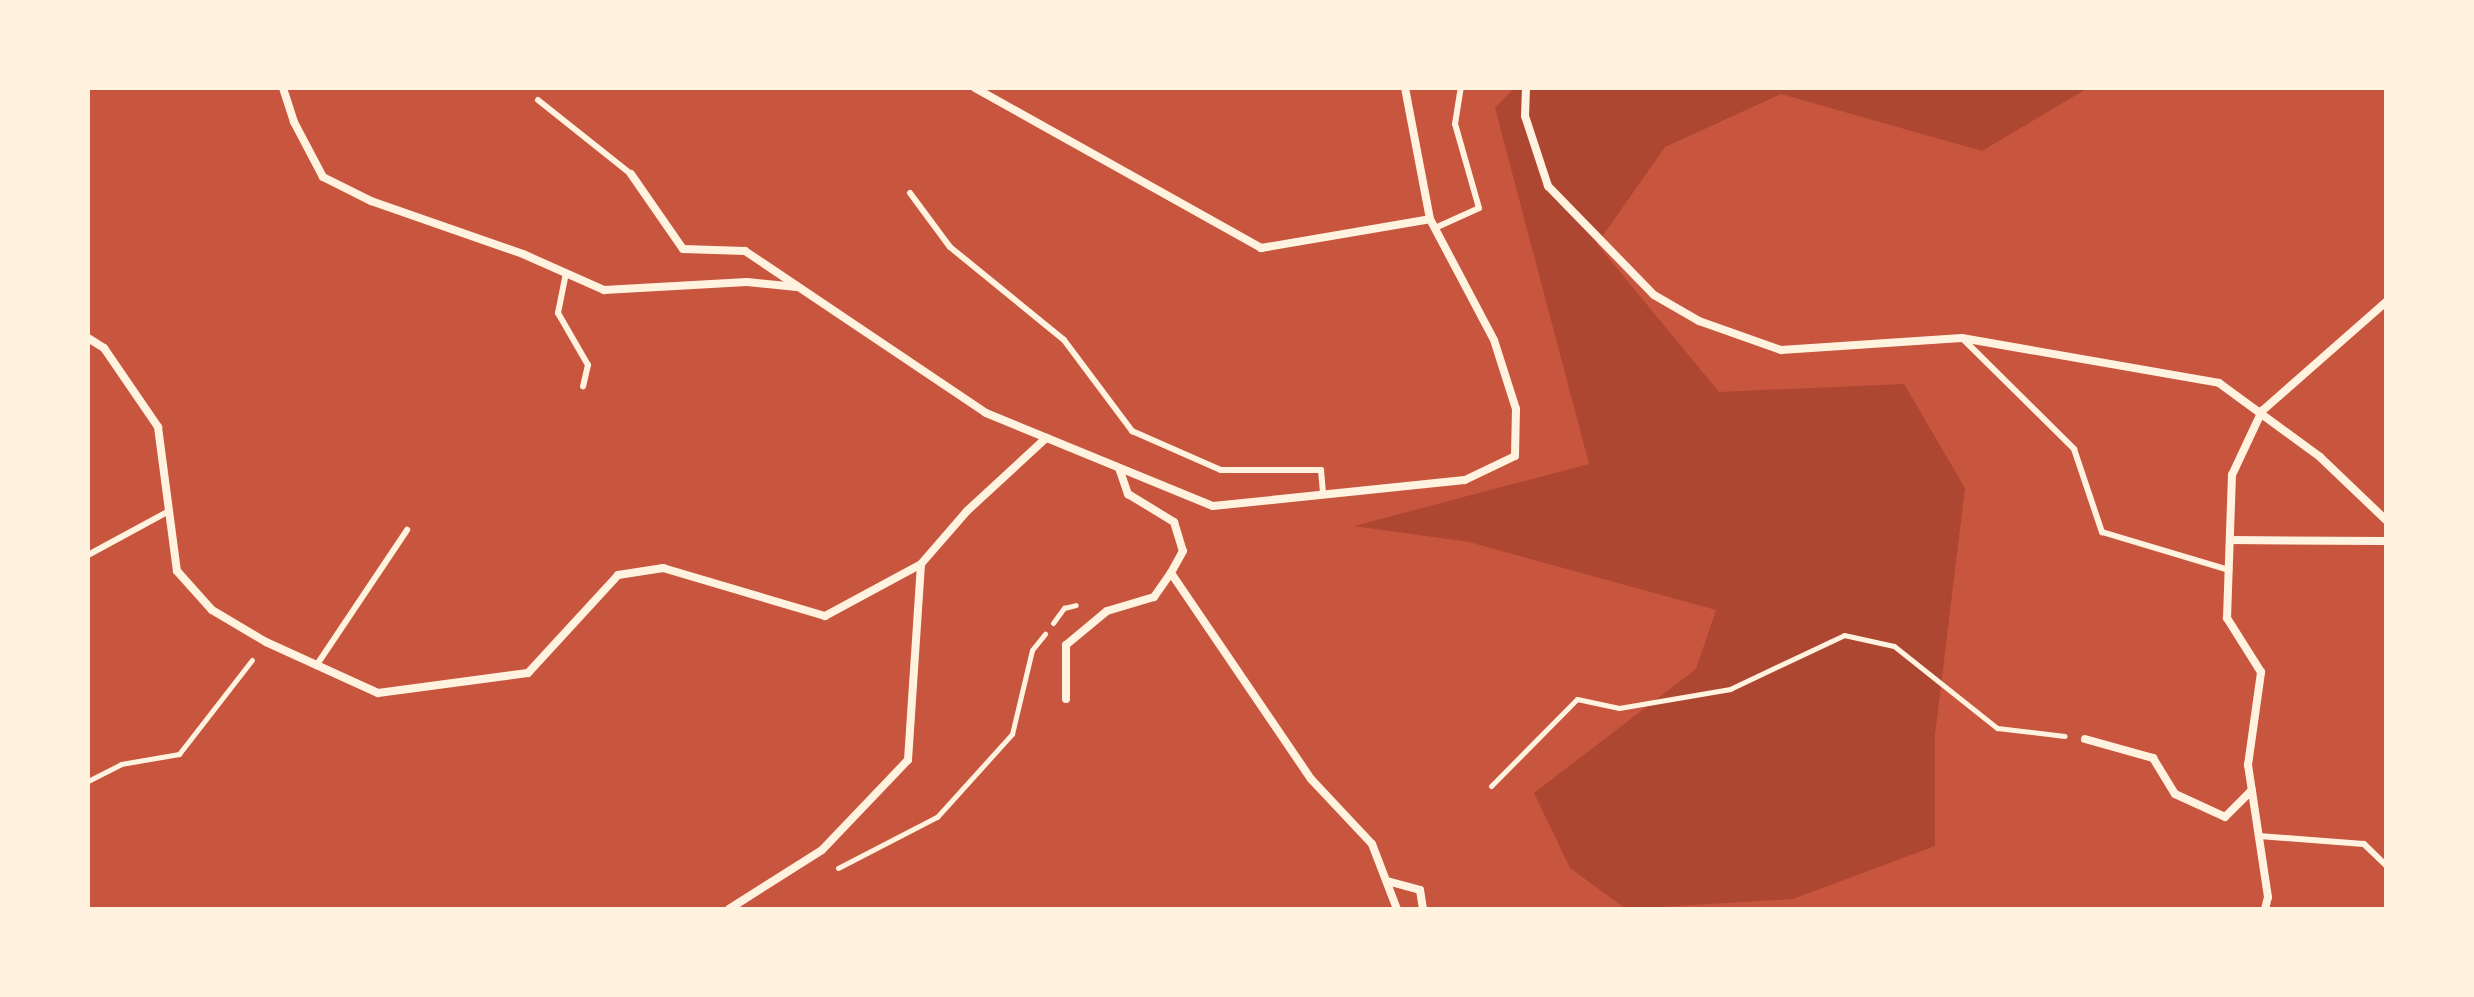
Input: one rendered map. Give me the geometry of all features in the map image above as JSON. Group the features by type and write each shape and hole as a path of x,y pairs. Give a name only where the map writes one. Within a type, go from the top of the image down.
{"street":[{"path":"283,88 294,122 323,177 371,201 604,290 629,293 747,282 801,287"},
{"path":"975,88 1261,248 1430,219"},
{"path":"631,174 683,249 745,251 986,413 1213,506 1465,480 1515,456 1516,409 1494,340 1430,219 1405,88"},
{"path":"1526,88 1525,116 1548,186 1654,295 1677,308 1781,350 1962,338 2219,383 2262,411 2386,520"},
{"path":"2265,909 2268,897 2248,765 2261,672 2227,618 2232,475 2262,411 2386,302"},
{"path":"88,338 104,348 158,427 177,571 212,610 315,668 378,693 415,684 502,678 528,673 618,575 663,568 825,616 921,564 967,511 1046,438"},
{"path":"1066,699 1066,645 1107,611 1154,597 1183,551 1174,522 1128,494 1119,468"},
{"path":"2230,540 2386,541"},
{"path":"729,909 822,850 908,760 921,564"},
{"path":"1171,573 1311,779 1372,844 1397,909"},
{"path":"2085,739 2153,758 2175,794 2225,817 2252,790"},
{"path":"1387,881 1420,890 1423,909"}],"lane":[{"path":"1435,228 1479,208 1455,124 1461,88"},
{"path":"538,100 631,174"},
{"path":"910,193 950,247 1064,340 1132,431 1221,470 1321,470 1323,495"},
{"path":"566,273 558,313 588,365 583,386"},
{"path":"1962,338 2074,449 2102,532 2229,570"},
{"path":"88,555 169,511"},
{"path":"315,668 407,530"},
{"path":"2259,836 2364,844 2386,865"}],"path":[{"path":"832,871 937,817 1012,734 1032,650 1064,608 1088,601"},
{"path":"1491,786 1577,699 1619,708 1730,689 1844,635 1894,646 1997,728 2085,739"},
{"path":"88,781 121,764 179,754 266,642"}],"shaded area":[{"path":"1514,88 2088,88 1982,151 1781,94 1665,147 1597,244 1719,392 1904,384 1965,488 1935,735 1935,846 1793,899 1626,909 1570,868 1534,793 1696,669 1716,610 1469,542 1354,526 1589,464 1495,108"}]}
